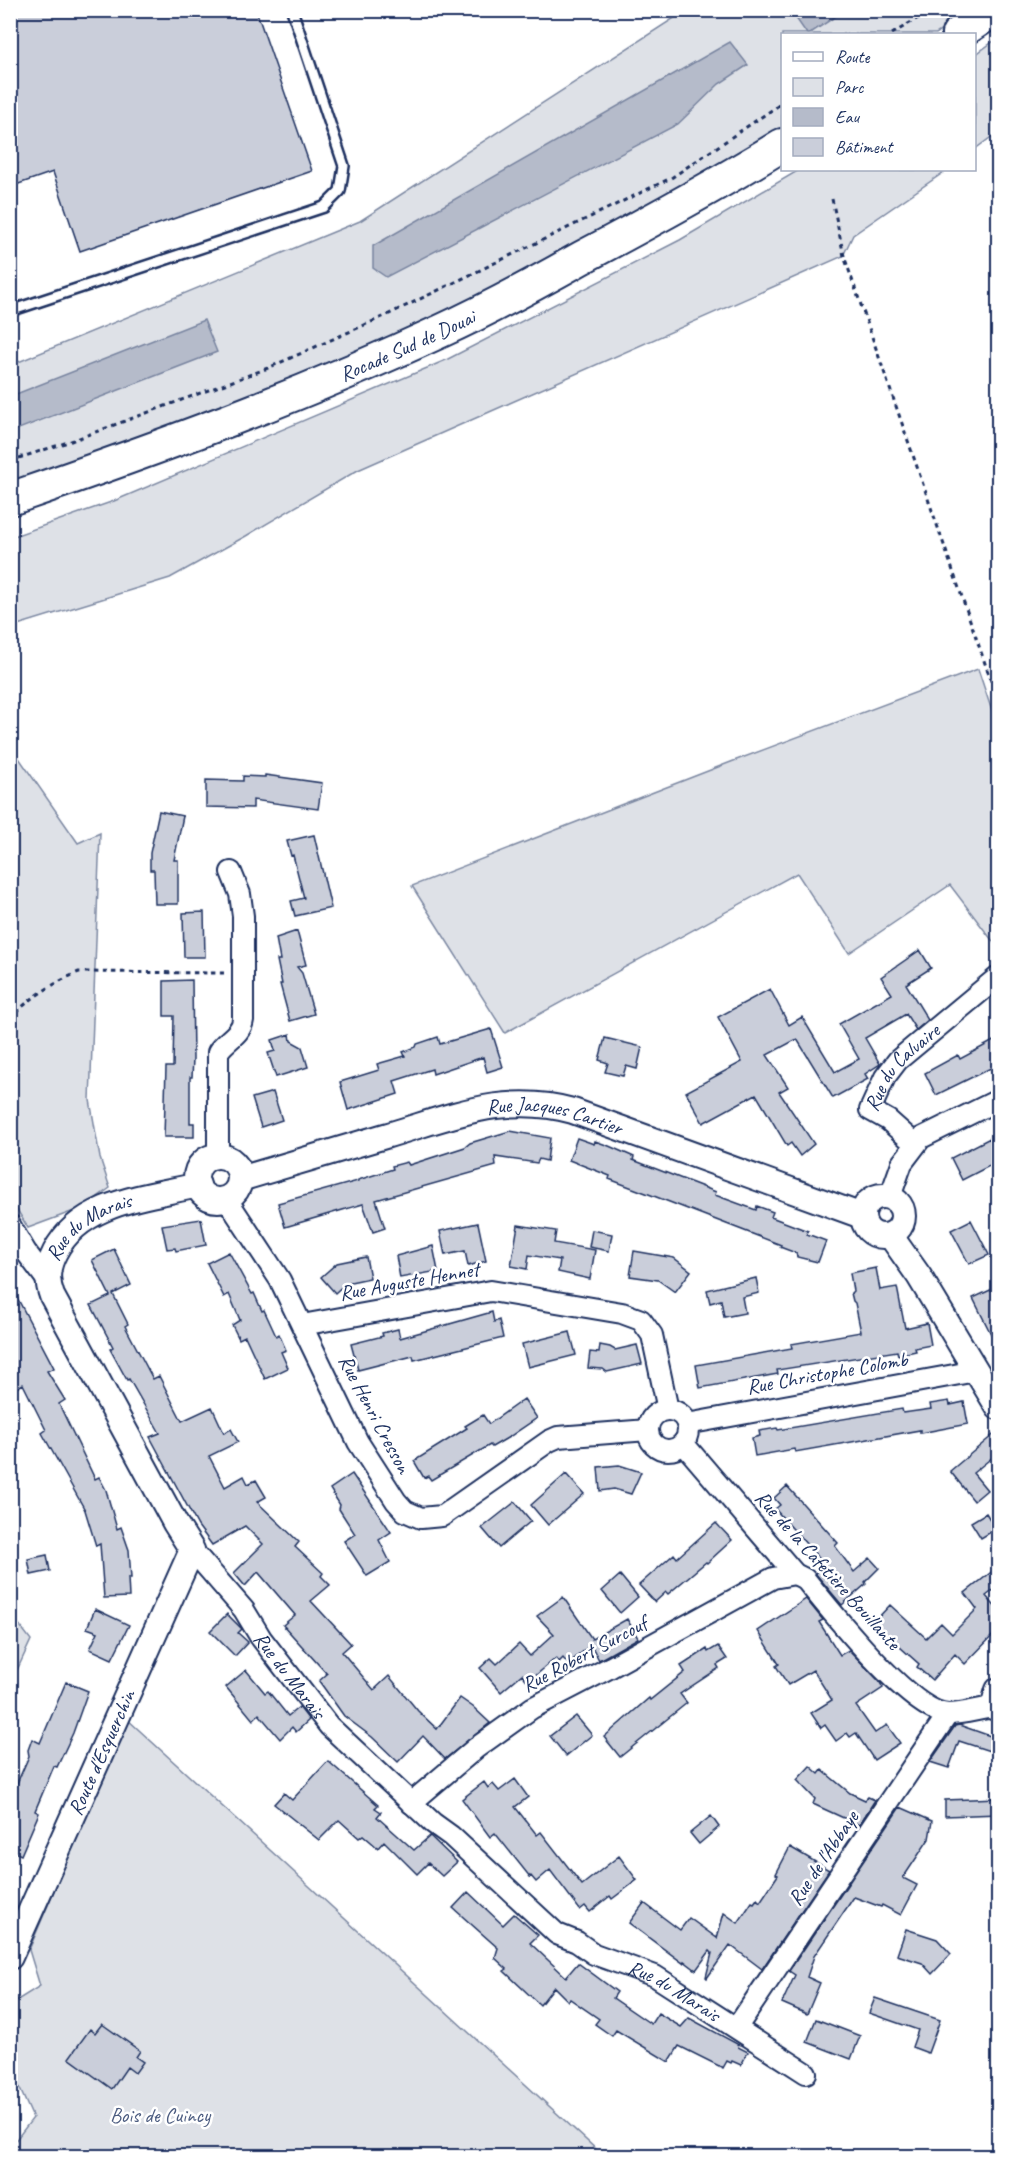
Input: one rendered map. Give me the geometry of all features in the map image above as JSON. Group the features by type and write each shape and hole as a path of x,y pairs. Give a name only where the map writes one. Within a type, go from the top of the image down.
{"highway":[{"path":"960,33 994,10"},
{"path":"976,44 999,28"},
{"name":"Rocade Sud de Douai","path":"10,499 143,453 276,402 440,332 504,301 618,239 781,146"},
{"name":"Rocade Sud de Douai","path":"10,516 232,436 407,364 588,276 688,224 781,170"}],"street":[{"path":"218,1156 218,1056 222,1046 243,1025 242,905 231,872"},
{"name":"Rue du Calvaire","path":"915,1144 888,1120 870,1110 879,1088 898,1060 999,977"},
{"path":"890,1197 902,1163 915,1144 928,1133 999,1100"},
{"name":"Rue Jacques Cartier","path":"233,1188 480,1108 524,1103 573,1111 862,1216"},
{"path":"218,1156 229,1158 240,1172 233,1188 217,1199 207,1196 198,1185 197,1175 200,1166 207,1159 218,1156"},
{"name":"Rue du Marais","path":"198,1185 135,1200 86,1217 61,1240 51,1260 47,1280 52,1296 175,1523 192,1550 244,1610 261,1638 329,1725 411,1803 451,1836 557,1934 581,1944 594,1954 649,1973 806,2073"},
{"name":"Rue Henri Cresson","path":"233,1188 365,1454 405,1511 421,1518 442,1516 558,1437 648,1430"},
{"path":"877,1196 890,1197 899,1204 903,1216 900,1227 890,1235 871,1233 863,1223 862,1216 866,1204 877,1196"},
{"path":"10,1225 47,1280"},
{"path":"890,1235 999,1407"},
{"name":"Rue Auguste Hennet","path":"302,1325 491,1291 622,1313 641,1320 652,1335 668,1410"},
{"name":"Rue Christophe Colomb","path":"685,1434 975,1371"},
{"path":"668,1410 679,1414 685,1434 675,1449 662,1450 652,1442 648,1430 654,1416 668,1410"},
{"name":"Rue de la Cafetière Bouillante","path":"685,1434 795,1574 805,1579 860,1643 904,1688 928,1706 948,1714"},
{"name":"Route d'Esquerchin","path":"10,1957 192,1550"},
{"name":"Rue Robert Surcouf","path":"411,1803 476,1748 532,1708 773,1578 795,1574"},
{"path":"948,1714 997,1702"},
{"name":"Rue de l'Abbaye","path":"738,2028 948,1714"}],"lane":[{"path":"10,311 324,207 340,191 344,166 292,10"}],"path":[{"path":"894,33 931,10"},
{"path":"10,461 71,441 268,368 387,315 671,178 781,104"},
{"path":"832,199 843,256 999,701"},
{"path":"10,1019 17,1011 62,979 79,972 244,973"}],"green space":[{"path":"685,11 971,11 938,33 781,33 781,135 521,278 270,392 11,486 11,365 360,221"},
{"path":"998,38 998,132 976,148 976,54"},
{"path":"797,171 946,171 853,235 843,256 358,470 170,578 11,627 11,537 114,501 446,360 680,240"},
{"path":"978,669 998,729 998,948 950,885 849,953 797,873 505,1033 412,886 731,762"},
{"path":"10,745 78,843 100,833 90,1100 100,1158 110,1188 82,1208 28,1228 10,1198"},
{"path":"11,1614 31,1640 11,1683"},
{"name":"Bois de Cuincy","path":"127,1719 599,2152 600,2156 11,2156 11,2146 33,2118 11,2069 11,2004 40,1986 29,1950"}],"water":[{"path":"791,11 844,11 811,33 806,33"},
{"path":"730,42 748,65 719,84 678,124 386,277 373,268 373,246"},
{"path":"204,320 217,352 11,432 11,396"}],"building":[{"path":"10,10 256,10 312,171 80,251 53,172 10,187"},
{"path":"265,775 322,783 318,809 253,800 253,808 206,807 206,780 243,781 243,776 265,777"},
{"path":"159,811 183,816 174,860 178,860 178,904 155,904 154,870 150,870 150,853"},
{"path":"314,835 331,908 295,916 291,901 304,898 287,841"},
{"path":"204,912 205,957 184,957 183,913"},
{"path":"297,931 306,965 297,967 302,973 314,1014 290,1021 280,984 282,984 277,960 280,960 276,938"},
{"path":"920,950 931,968 906,984 928,1020 916,1030 906,1014 865,1038 880,1064 865,1074 868,1079 833,1098 797,1039 767,1055 788,1087 779,1092 814,1144 800,1156 791,1143 787,1146 756,1094 703,1123 686,1092 742,1062 718,1017 770,989 789,1025 802,1017 835,1072 859,1059 839,1024 892,994 881,977"},
{"path":"192,980 193,1059 192,1077 190,1077 190,1123 194,1123 194,1137 164,1137 166,1067 173,1067 174,1016 164,1016 164,981"},
{"path":"491,1029 503,1067 487,1072 483,1057 433,1074 432,1069 394,1081 398,1094 348,1110 340,1082 379,1070 377,1064 405,1056 403,1052 416,1047 417,1044 438,1037 440,1044"},
{"path":"290,1034 291,1041 302,1047 308,1067 276,1077 268,1053 275,1051 272,1040"},
{"path":"605,1038 642,1047 637,1069 626,1066 623,1076 605,1072 608,1063 599,1060"},
{"path":"999,1038 999,1064 936,1095 925,1073 958,1055 960,1059"},
{"path":"273,1092 282,1120 261,1127 252,1098"},
{"path":"510,1131 550,1138 547,1161 539,1159 537,1163 495,1157 496,1166 376,1200 385,1228 373,1232 363,1204 285,1227 278,1203 358,1181 393,1169 392,1166 407,1162 409,1165"},
{"path":"577,1138 609,1146 634,1157 633,1160 716,1192 715,1195 756,1210 757,1206 773,1212 771,1217 808,1231 807,1234 826,1241 818,1262 797,1257 796,1253 780,1247 781,1245 609,1179 610,1176 569,1160"},
{"path":"990,1138 999,1153 999,1161 962,1180 951,1158"},
{"path":"201,1219 206,1245 176,1251 175,1248 167,1249 162,1225"},
{"path":"971,1220 989,1255 969,1264 951,1230"},
{"path":"478,1223 486,1261 468,1266 465,1251 445,1255 440,1231"},
{"path":"518,1225 556,1231 554,1243 595,1250 590,1279 558,1272 560,1260 529,1255 527,1269 511,1266"},
{"path":"592,1230 612,1234 609,1251 589,1247"},
{"path":"433,1246 438,1271 400,1278 396,1256"},
{"path":"114,1249 131,1285 113,1294 128,1324 125,1326 153,1379 159,1376 182,1421 212,1407 224,1433 231,1429 238,1442 209,1456 225,1487 244,1476 248,1484 256,1480 266,1497 257,1502 299,1542 295,1547 323,1573 321,1576 330,1585 311,1601 351,1644 342,1652 374,1690 389,1676 418,1711 437,1729 460,1698 490,1723 445,1759 423,1736 398,1762 372,1737 344,1716 319,1681 327,1674 283,1625 295,1615 258,1572 245,1586 234,1573 263,1544 245,1526 212,1545 198,1526 150,1437 160,1433 110,1349 113,1347 91,1305 110,1296 92,1260"},
{"path":"634,1251 674,1258 691,1271 675,1292 658,1280 630,1276"},
{"path":"229,1252 252,1294 254,1293 262,1311 264,1310 276,1336 279,1334 286,1350 281,1352 288,1368 265,1379 245,1336 239,1339 232,1325 240,1320 229,1294 224,1297 207,1263"},
{"path":"366,1257 370,1278 346,1283 335,1293 321,1277 337,1263"},
{"path":"876,1268 880,1290 897,1287 905,1328 927,1323 931,1345 898,1355 897,1351 777,1370 778,1374 700,1388 696,1365 792,1348 791,1344 861,1332 851,1293 853,1291 850,1273"},
{"path":"756,1278 759,1293 742,1297 745,1313 724,1317 721,1300 710,1303 707,1290"},
{"path":"10,1284 54,1368 47,1371 65,1400 59,1404 95,1479 99,1477 106,1490 117,1529 121,1527 129,1550 131,1578 128,1578 129,1597 104,1598 100,1544 96,1546 85,1510 42,1433 46,1430 23,1384 15,1389 10,1381"},
{"path":"999,1286 999,1350 973,1298"},
{"path":"492,1312 494,1322 499,1320 503,1338 414,1360 413,1356 358,1370 351,1344 383,1336 382,1333 398,1329 400,1338"},
{"path":"570,1332 576,1355 528,1367 522,1344"},
{"path":"600,1345 615,1350 637,1345 642,1364 607,1372 603,1369 588,1368 590,1352 599,1353"},
{"path":"524,1399 537,1418 492,1447 490,1445 431,1480 428,1476 424,1478 414,1461 467,1428 465,1426 483,1415 489,1424"},
{"path":"949,1401 950,1405 964,1402 968,1424 795,1452 794,1449 755,1456 752,1438 760,1436 759,1431 777,1428 778,1430 902,1409 903,1413 931,1409 930,1404"},
{"path":"999,1430 999,1452 973,1473 987,1490 974,1501 950,1471"},
{"path":"619,1465 641,1472 631,1494 614,1489 600,1491 598,1467"},
{"path":"352,1474 391,1532 379,1540 390,1562 367,1576 344,1541 355,1534 339,1509 340,1505 330,1489"},
{"path":"566,1474 584,1494 548,1525 531,1505"},
{"path":"787,1486 838,1543 835,1546 854,1572 870,1558 879,1568 865,1582 866,1584 842,1605 815,1573 825,1565 775,1509 780,1505 774,1498"},
{"path":"515,1502 531,1521 499,1548 482,1528"},
{"path":"986,1513 996,1529 981,1538 971,1522"},
{"path":"716,1523 732,1540 707,1563 655,1602 639,1585 674,1554 677,1558"},
{"path":"47,1555 50,1571 31,1575 28,1559"},
{"path":"999,1566 999,1586 986,1596 999,1611 999,1629 965,1664 955,1654 932,1680 917,1667 919,1664 873,1623 890,1605 926,1638 941,1623 952,1634 977,1609 965,1593"},
{"path":"620,1575 638,1597 620,1613 602,1591"},
{"path":"563,1597 592,1639 627,1619 638,1638 599,1660 591,1645 568,1664 563,1658 559,1662 556,1658 528,1682 522,1674 501,1692 480,1668 491,1658 497,1664 519,1644 530,1656 554,1634 537,1616"},
{"path":"806,1599 823,1620 819,1622 840,1655 849,1650 883,1688 856,1706 875,1733 887,1725 900,1743 874,1760 856,1733 850,1737 847,1733 836,1741 825,1725 821,1728 811,1713 832,1700 813,1670 788,1685 776,1666 779,1664 758,1631"},
{"path":"95,1609 129,1625 112,1659 90,1649 98,1632 87,1628"},
{"path":"227,1614 242,1629 238,1633 248,1642 235,1656 210,1631"},
{"path":"718,1646 727,1659 717,1665 719,1668 680,1694 687,1703 620,1757 604,1737 649,1698 650,1700 685,1672 681,1666 707,1649 708,1652"},
{"path":"246,1670 265,1693 268,1691 288,1716 299,1707 309,1720 296,1732 292,1727 280,1739 259,1714 253,1720 226,1687"},
{"path":"66,1682 88,1691 73,1733 57,1767 54,1766 35,1811 39,1813 21,1855 10,1850 10,1799 29,1756 28,1750 32,1739 40,1743"},
{"path":"576,1716 592,1735 566,1756 550,1736"},
{"path":"959,1725 999,1739 999,1754 959,1741 949,1768 930,1762 955,1726"},
{"path":"328,1761 378,1805 375,1808 381,1812 377,1817 414,1850 430,1836 457,1862 442,1876 428,1863 417,1874 384,1841 378,1848 363,1835 359,1838 339,1820 319,1840 274,1804 284,1793 292,1800"},
{"path":"810,1766 819,1774 822,1770 850,1793 865,1800 868,1797 875,1800 859,1825 813,1804 815,1799 797,1780"},
{"path":"515,1779 528,1797 515,1807 537,1835 541,1832 582,1885 619,1856 637,1880 612,1899 610,1896 590,1912 585,1906 580,1910 550,1870 536,1882 495,1833 490,1837 462,1799 484,1782 488,1788 493,1784 499,1791"},
{"path":"999,1798 999,1814 945,1816 945,1800"},
{"path":"900,1807 932,1821 929,1839 903,1878 917,1885 901,1915 882,1905 881,1907 854,1897 814,1956 807,1977 820,1983 807,2014 782,2003 795,1975 789,1971"},
{"path":"711,1816 719,1827 699,1844 690,1833"},
{"path":"790,1847 829,1870 762,1969 730,1945 707,1978 712,1953 710,1951 696,1970 629,1923 644,1903 680,1930 689,1918 717,1938 724,1913 738,1923 752,1902 754,1903 757,1899 760,1902 778,1875 776,1874"},
{"path":"468,1892 503,1925 514,1914 538,1935 530,1943 566,1977 578,1963 617,1992 613,1998 651,2024 658,2013 681,2027 689,2018 748,2052 741,2065 727,2061 723,2068 679,2046 669,2062 616,2030 612,2036 595,2024 599,2019 570,1999 568,2001 554,1987 540,2005 504,1971 507,1969 495,1958 498,1948 453,1908"},
{"path":"906,1929 937,1939 951,1954 932,1974 922,1963 897,1955"},
{"path":"875,1998 940,2020 928,2053 912,2047 918,2030 869,2013"},
{"path":"816,2019 860,2036 851,2059 807,2042"},
{"path":"102,2024 140,2051 136,2057 143,2062 135,2073 127,2067 112,2089 69,2058 90,2029 95,2033"}]}
